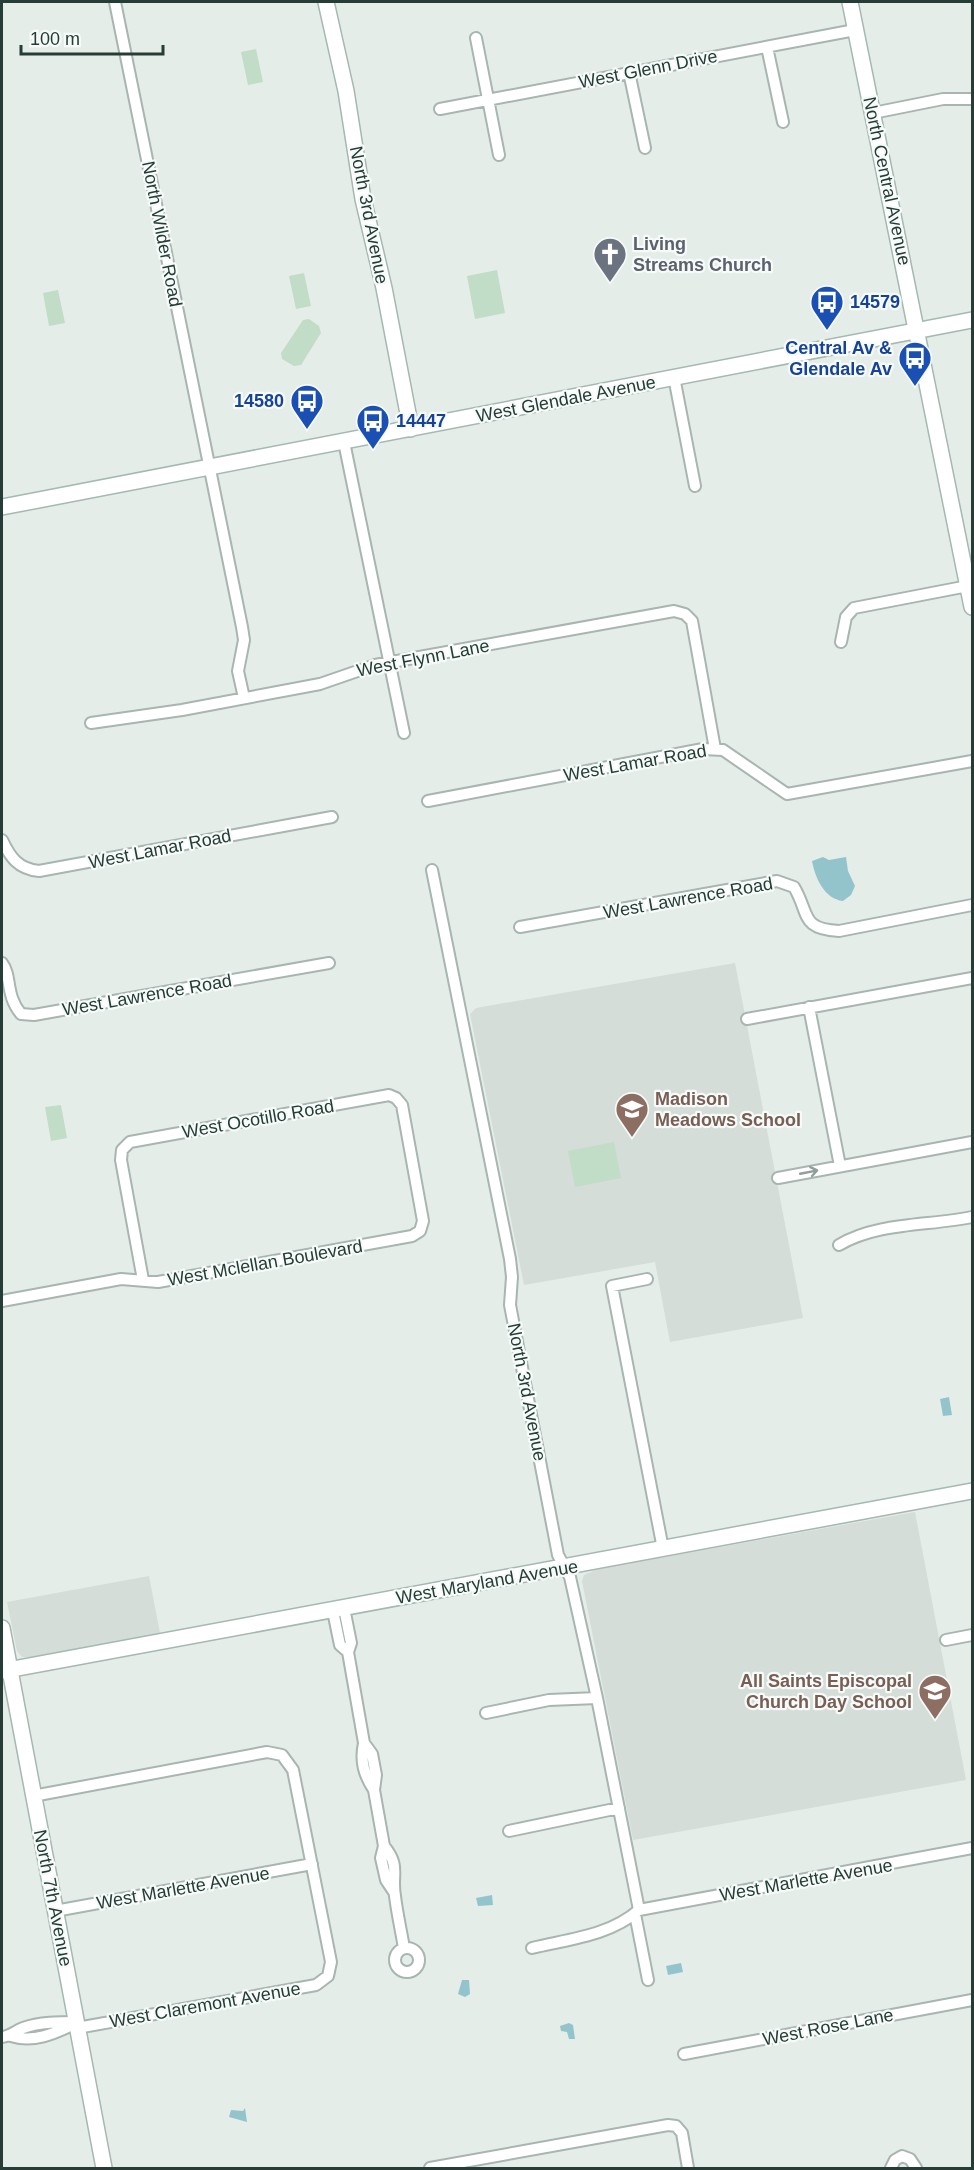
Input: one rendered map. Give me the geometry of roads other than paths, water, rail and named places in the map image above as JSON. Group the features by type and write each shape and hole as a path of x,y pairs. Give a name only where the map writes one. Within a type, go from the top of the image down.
{"main road":[{"name":"North 3rd Avenue","path":"326,2 346,91 363,199 384,288 411,429"},
{"name":"North Central Avenue","path":"850,2 972,607"},
{"name":"West Glendale Avenue","path":"2,507 972,320"},
{"name":"West Maryland Avenue","path":"5,1671 972,1491"},
{"name":"North 7th Avenue","path":"2,1628 5,1671 33,1796 104,2169"}],"street":[{"name":"North Wilder Road","path":"115,2 242,627 244,640 238,671 244,698"},
{"name":"West Glenn Drive","path":"440,109 855,30"},
{"path":"476,38 499,154"},
{"path":"767,47 783,122"},
{"path":"629,72 645,148"},
{"path":"873,113 943,99 972,99"},
{"path":"674,377 695,486"},
{"path":"344,442 404,733"},
{"path":"841,642 846,617 854,608 968,586"},
{"name":"West Flynn Lane","path":"91,723 320,684 361,668 674,611 685,614 692,621 715,748"},
{"name":"West Lamar Road","path":"428,801 715,748 728,753 787,794 972,761"},
{"name":"West Lamar Road","path":"2,840 16,863 25,869 39,872 332,817"},
{"name":"North 3rd Avenue","path":"432,870 510,1259 512,1277 510,1305 558,1555 570,1577 597,1698 619,1808 648,1980"},
{"name":"West Lawrence Road","path":"520,927 777,881 794,887 809,923 817,929 839,931 972,905"},
{"name":"West Lawrence Road","path":"2,963 6,970 12,1002 21,1014 34,1015 329,963"},
{"path":"747,1019 972,978"},
{"path":"809,1007 840,1166"},
{"name":"West Ocotillo Road","path":"143,1280 121,1160 122,1150 130,1142 389,1095 396,1098 402,1105 423,1221 420,1231"},
{"path":"778,1178 972,1142"},
{"path":"839,1245 852,1238 887,1229 972,1217"},
{"name":"West Mclellan Boulevard","path":"2,1301 121,1279 158,1282 412,1236 420,1231"},
{"path":"647,1279 612,1286 663,1549"},
{"path":"339,1609 351,1643 348,1652 364,1743 372,1754 376,1775 374,1790 384,1846 392,1856 396,1875 394,1892 404,1948"},
{"path":"946,1640 972,1635"},
{"path":"486,1713 549,1700 597,1698"},
{"path":"33,1796 275,1752 286,1758 293,1770 312,1864"},
{"path":"509,1831 619,1808"},
{"name":"West Marlette Avenue","path":"637,1912 972,1848"},
{"name":"West Marlette Avenue","path":"55,1911 312,1864"},
{"name":"West Claremont Avenue","path":"6,2036 23,2039 30,2032 54,2034 77,2025 313,1986 322,1982 329,1973 331,1962 312,1864"},
{"path":"532,1948 603,1932 637,1912"},
{"name":"West Rose Lane","path":"684,2054 972,2000"},
{"path":"430,2169 668,2125 676,2126 681,2133 688,2169"},
{"path":"891,2169 895,2160 902,2157 910,2159 915,2169"}],"water":[{"path":"823,857 829,860 846,857 848,871 855,886 851,895 843,901 826,892 815,874 812,861"},
{"path":"949,1397 952,1415 943,1416 940,1399"},
{"path":"492,1895 493,1905 478,1906 476,1898"},
{"path":"681,1963 683,1972 668,1975 666,1966"},
{"path":"462,1980 469,1980 470,1994 465,1997 458,1994"},
{"path":"569,2023 573,2025 575,2039 569,2039 567,2032 561,2031 560,2026"},
{"path":"245,2108 247,2122 229,2117 231,2110 243,2111"}],"place":[{"name":"Living Streams Church","path":"610,283"},
{"name":"14579","path":"827,331"},
{"name":"Central Av & Glendale Av","path":"915,387"},
{"name":"14580","path":"307,430"},
{"name":"14447","path":"373,450"},
{"name":"Madison Meadows School","path":"632,1138"},
{"name":"All Saints Episcopal Church Day School","path":"935,1720"}]}
